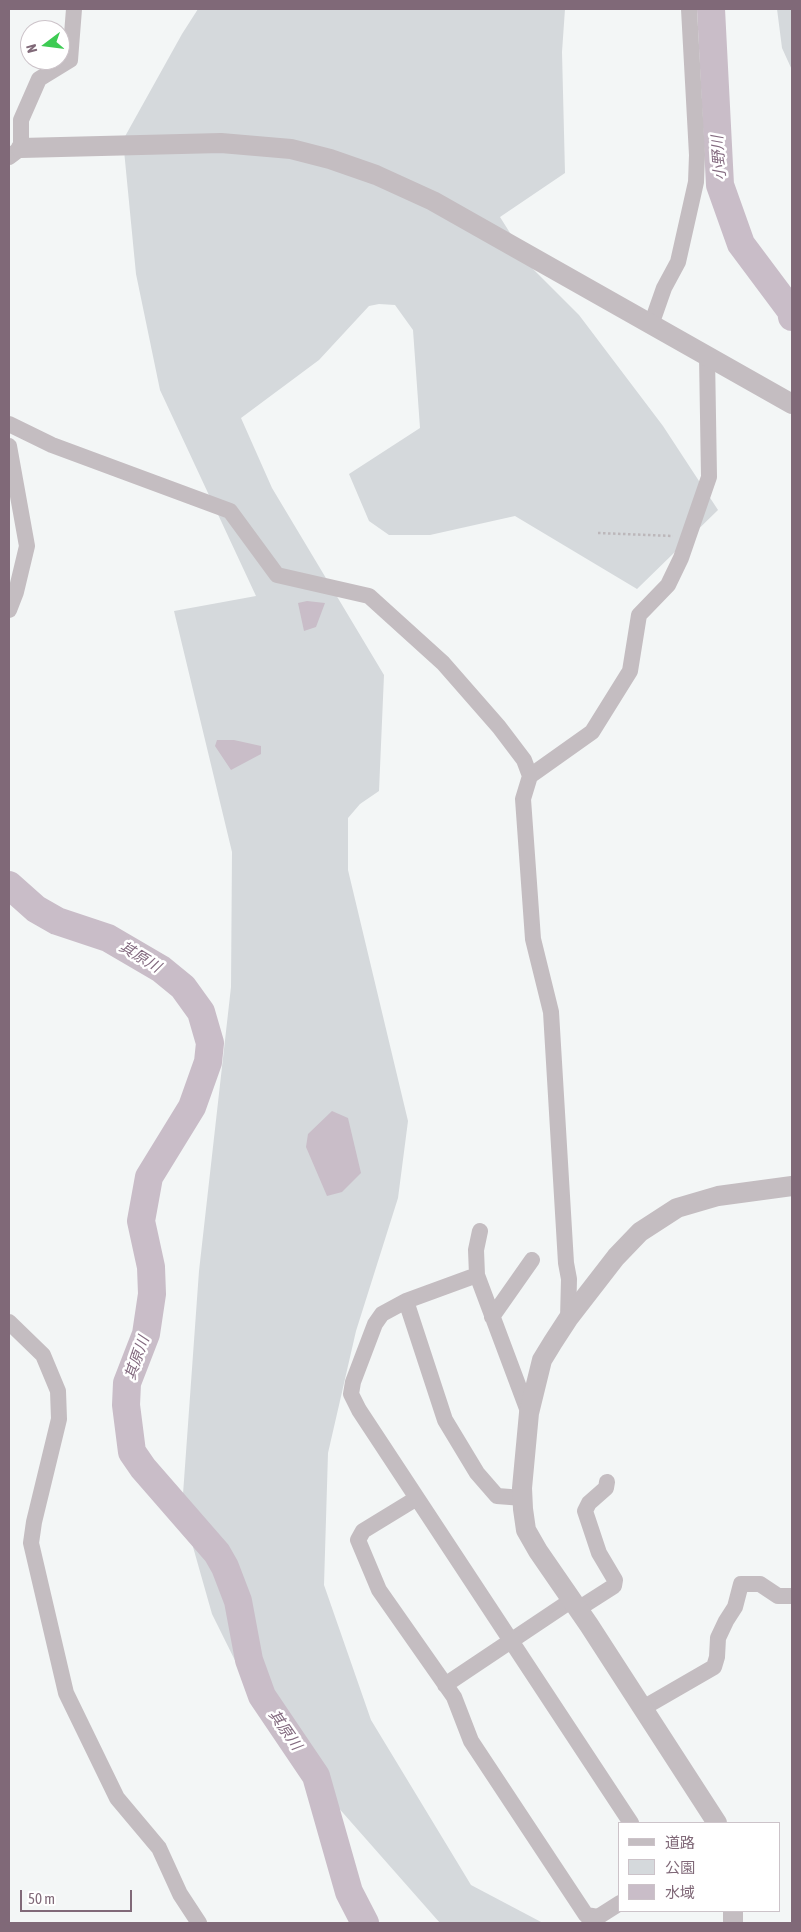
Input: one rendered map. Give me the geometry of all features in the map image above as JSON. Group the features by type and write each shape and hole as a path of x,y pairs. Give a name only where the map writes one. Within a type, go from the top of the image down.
{"street":[{"path":"74,9 70,60 39,79 21,120 15,152 220,143 291,149 330,159 376,175 433,201 792,404"},
{"path":"651,324 664,288 678,262 696,182 697,155 689,9"},
{"path":"530,776 592,732 630,671 639,616 668,584 689,537 709,477 707,356"},
{"path":"9,424 52,445 230,511 277,575 369,596 443,663 499,727 524,760 530,776 523,799 533,939 551,1012 566,1263 569,1279 568,1318"},
{"path":"9,446 27,546 16,592 9,610"},
{"path":"716,1822 575,1604 538,1552 526,1530 523,1498 529,1414 534,1386 542,1360 568,1318 616,1257 640,1232 677,1208 718,1196 792,1186"},
{"path":"480,1231 476,1250 477,1276 529,1414"},
{"path":"492,1317 532,1260"},
{"path":"477,1276 406,1301 382,1314 375,1324 353,1382 351,1394 359,1410 630,1822"},
{"path":"406,1301 445,1420 477,1473 498,1496 523,1498"},
{"path":"9,1322 43,1355 58,1391 59,1419 34,1522 31,1543 66,1693 117,1798 159,1848 180,1894 199,1923"},
{"path":"445,1685 511,1642 575,1604 614,1586 615,1580 600,1553 585,1511 589,1503 606,1488 607,1482"},
{"path":"417,1498 363,1531 358,1540 379,1590 454,1697 471,1740 586,1915 598,1916 618,1904"},
{"path":"643,1708 714,1667 717,1657 718,1638 735,1607 741,1584 760,1584 778,1596 792,1596"}],"path":[{"path":"598,533 689,537"}],"green space":[{"path":"198,9 565,9 562,52 565,173 500,217 532,268 579,315 663,426 718,510 637,589 515,516 430,535 389,535 369,521 349,474 420,428 413,330 395,305 379,304 369,306 319,360 241,418 272,488 384,675 379,791 360,804 348,818 348,870 408,1121 398,1198 356,1331 328,1453 324,1585 371,1720 471,1885 543,1923 440,1923 336,1805 265,1721 212,1614 182,1508 199,1271 231,987 232,852 174,611 256,596 160,390 136,274 123,140"},
{"path":"777,9 792,9 792,70 782,48"}],"water":[{"path":"307,601 325,603 316,627 304,631 298,603"},
{"path":"217,740 234,740 261,746 261,754 231,770 215,746"},
{"path":"332,1111 348,1118 361,1173 342,1192 327,1196 306,1147 308,1134"}],"waterway":[{"name":"小野川","path":"711,9 720,185 741,244 791,311 792,317"},
{"name":"其原川","path":"9,885 36,909 57,921 108,938 161,969 183,987 201,1012 210,1043 208,1062 192,1107 149,1177 141,1221 151,1267 152,1294 146,1334 127,1383 126,1405 132,1452 143,1468 217,1553 225,1567 238,1601 249,1660 262,1696 316,1776 349,1892 365,1923"}]}
